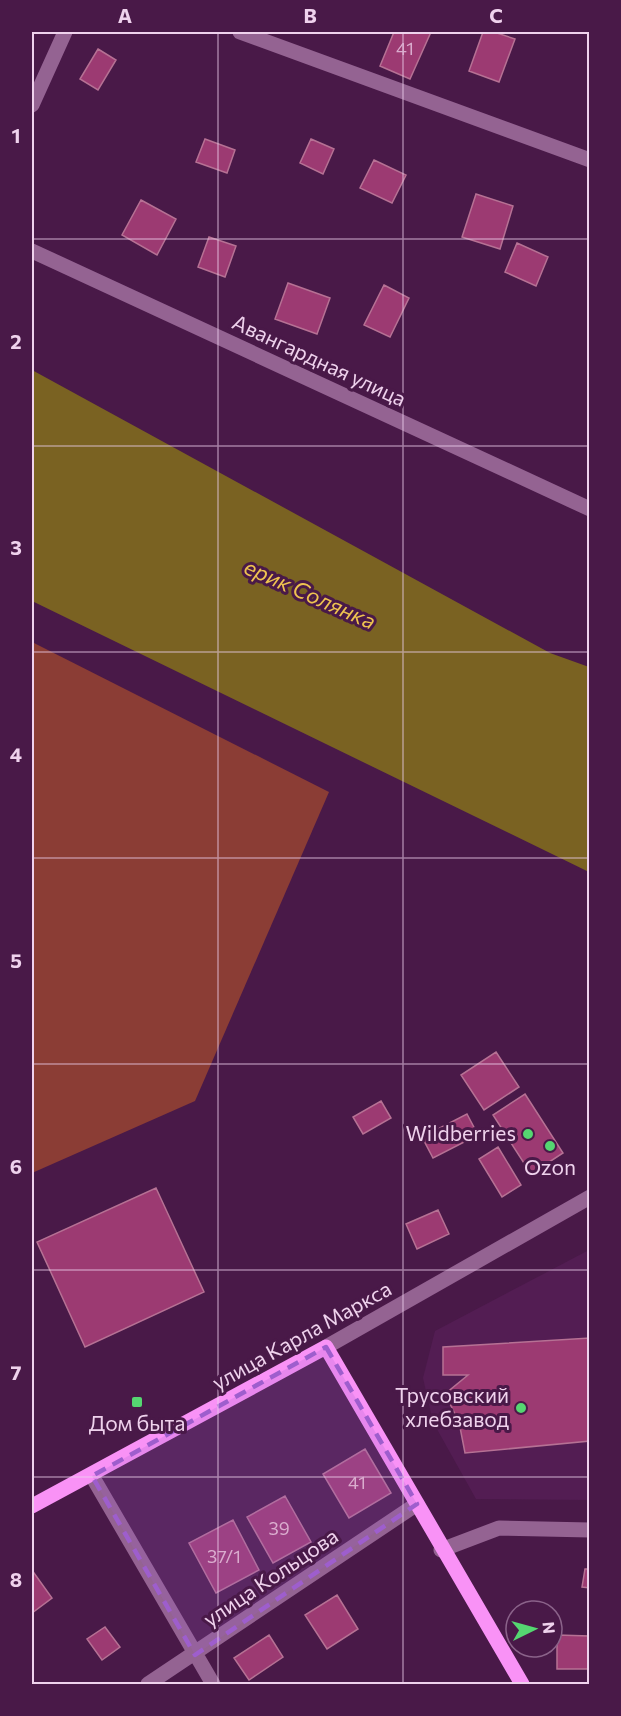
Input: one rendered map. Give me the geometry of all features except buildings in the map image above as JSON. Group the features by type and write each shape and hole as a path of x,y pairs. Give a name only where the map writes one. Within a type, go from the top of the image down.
{"main road":[{"name":"улица Карла Маркса","path":"32,1506 92,1476 326,1347"},
{"path":"326,1347 441,1550 522,1684"}],"street":[{"path":"32,105 64,32"},
{"path":"240,32 590,160"},
{"name":"Авангардная улица","path":"32,251 590,509"},
{"name":"улица Карла Маркса","path":"326,1347 590,1197"},
{"path":"92,1476 213,1684"},
{"name":"улица Кольцова","path":"148,1684 195,1655 417,1504"},
{"path":"441,1550 499,1528 590,1530"}],"highlighted area":[{"path":"326,1347 417,1504 195,1655 92,1476"}],"shaded area":[{"path":"32,642 329,792 195,1101 32,1173"},
{"name":"Трусовский хлебзавод","path":"589,1250 589,1500 476,1499 433,1422 423,1378 435,1331"}],"water":[{"name":"ерик Солянка","path":"32,370 550,653 589,667 589,872 32,601"}],"place":[{"name":"Wildberries","path":"528,1134"},
{"name":"Ozon","path":"550,1146"},
{"name":"Дом быта","path":"137,1402"},
{"name":"Трусовский хлебзавод","path":"521,1408"}]}
